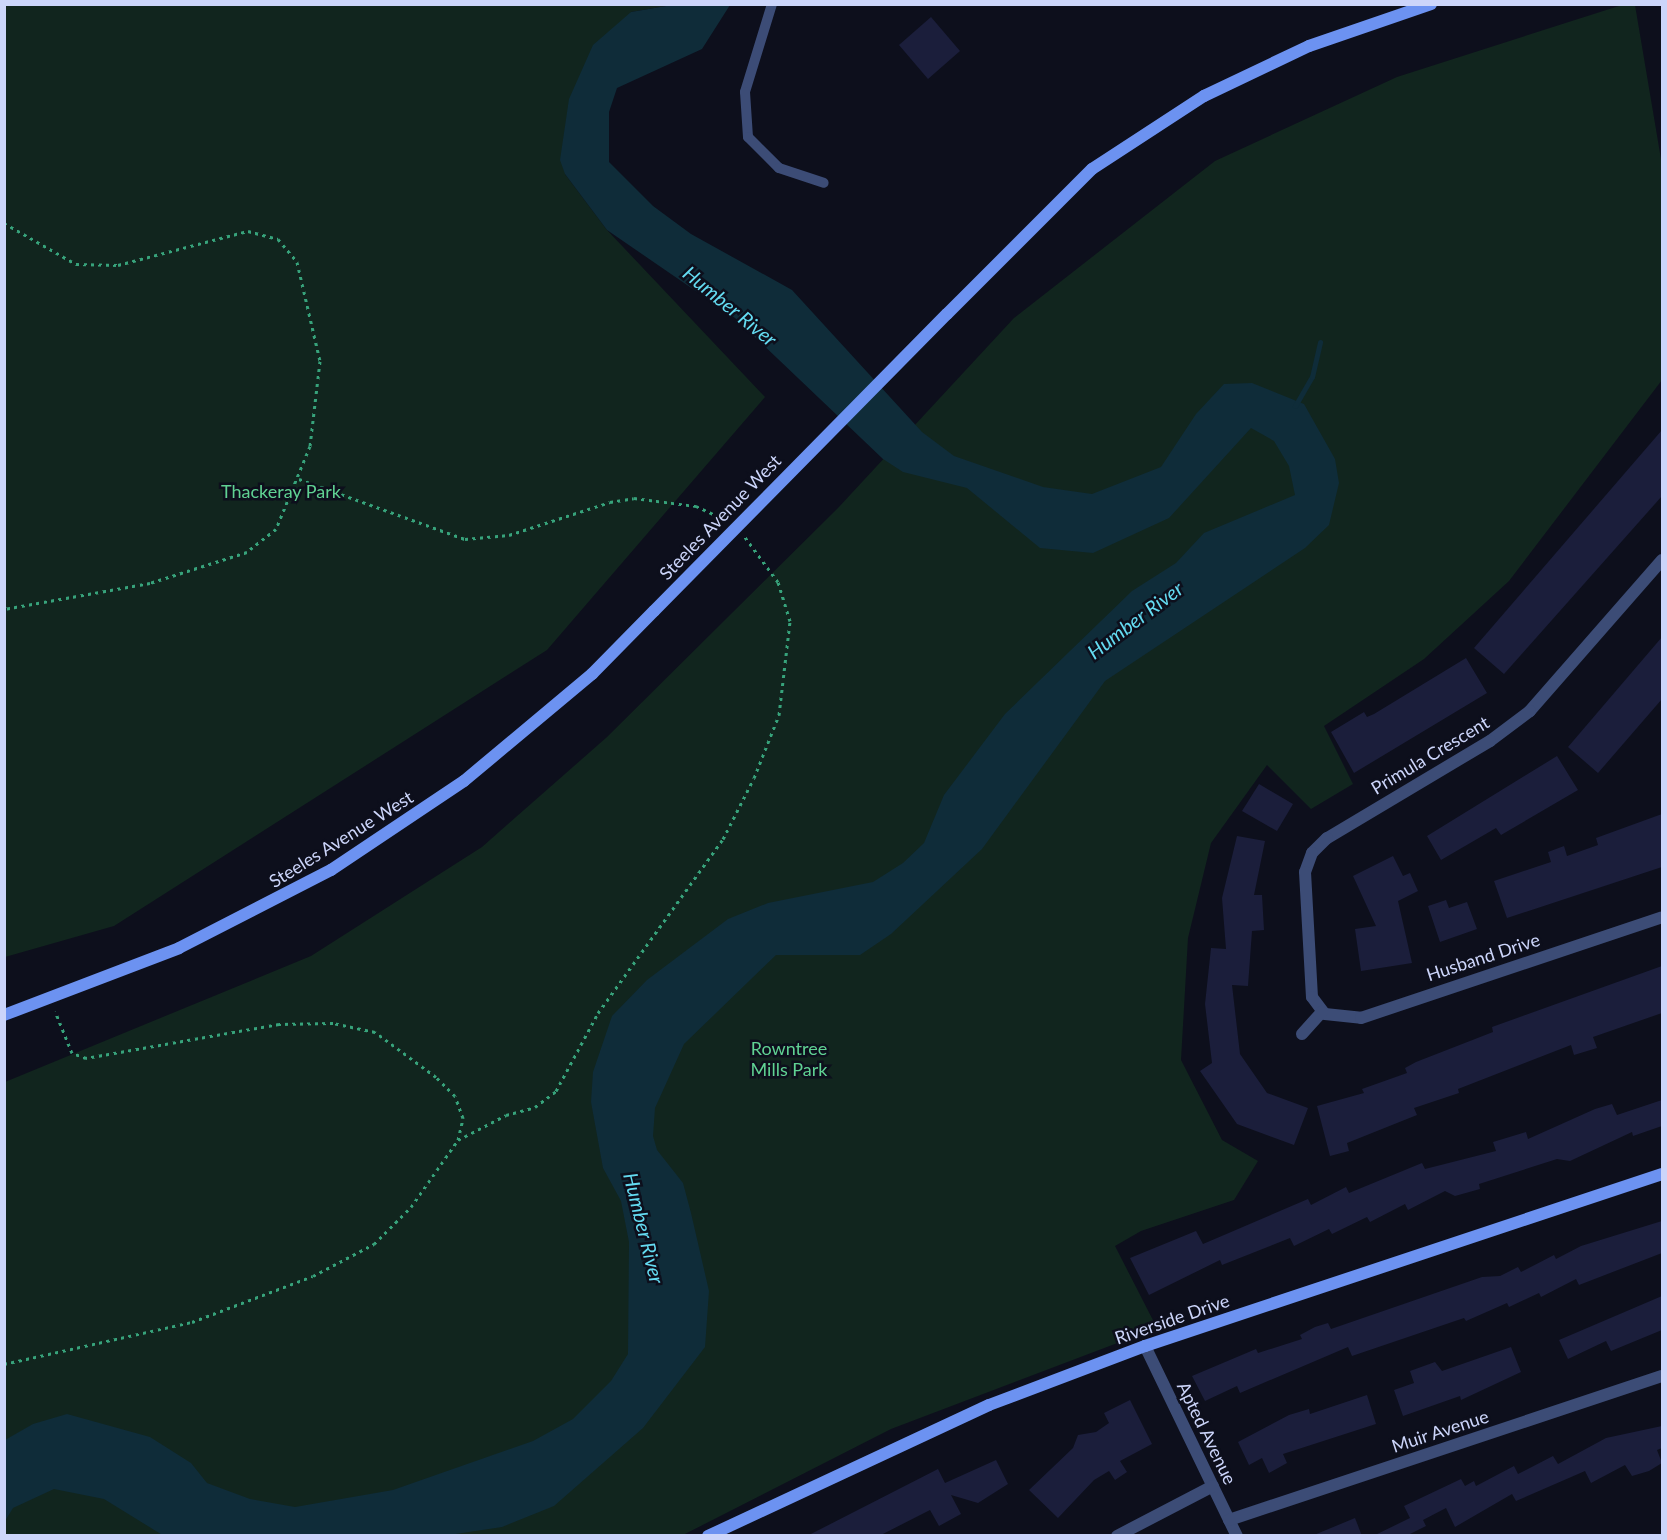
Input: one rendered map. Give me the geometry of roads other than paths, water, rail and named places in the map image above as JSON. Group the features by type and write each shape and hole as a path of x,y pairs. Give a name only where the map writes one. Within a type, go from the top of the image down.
{"main road":[{"name":"Steeles Avenue West","path":"4,1015 51,1000 211,934 376,843 538,721 654,611 1092,170 1204,96 1309,46 1431,4"},
{"name":"Riverside Drive","path":"708,1536 989,1405 1145,1346 1662,1174"}],"street":[{"name":"Primula Crescent","path":"1319,1009 1312,997 1305,872 1312,853 1327,838 1523,717 1662,561"},
{"name":"Husband Drive","path":"1319,1009 1340,1019 1361,1018 1662,917"},
{"path":"1302,1034 1319,1009"},
{"name":"Apted Avenue","path":"1145,1346 1237,1536"},
{"name":"Muir Avenue","path":"1229,1520 1662,1376"},
{"path":"1117,1536 1213,1486"}],"lane":[{"path":"772,4 745,92 748,137 779,168 824,183"}],"water":[{"name":"Humber River","path":"672,5 730,5 702,49 617,88 609,112 609,162 653,206 691,234 792,290 922,432 954,456 1043,487 1092,494 1161,467 1196,414 1224,384 1252,383 1304,404 1335,459 1339,483 1329,525 1305,548 1105,681 982,849 891,934 860,955 776,955 684,1044 655,1108 653,1136 657,1150 683,1183 691,1213 709,1291 705,1347 643,1428 554,1506 502,1527 449,1535 164,1536 104,1499 54,1489 13,1508 5,1521 5,1440 33,1424 67,1414 150,1437 191,1463 207,1483 250,1499 295,1507 393,1490 533,1441 573,1419 611,1381 628,1354 629,1242 621,1201 603,1168 591,1102 593,1072 612,1016 647,980 728,919 768,903 873,882 903,863 924,843 944,795 1005,714 1132,591 1176,563 1204,533 1295,495 1289,466 1274,441 1251,428 1169,518 1093,553 1040,548 967,488 903,472 883,459 735,318 607,230 565,174 560,160 569,99 593,45 631,12"}],"waterway":[{"path":"1295,406 1312,377 1320,342"}],"park label":[{"name":"Thackeray Park","path":"281,491"},
{"name":"Rowntree Mills Park","path":"789,1059"}]}
